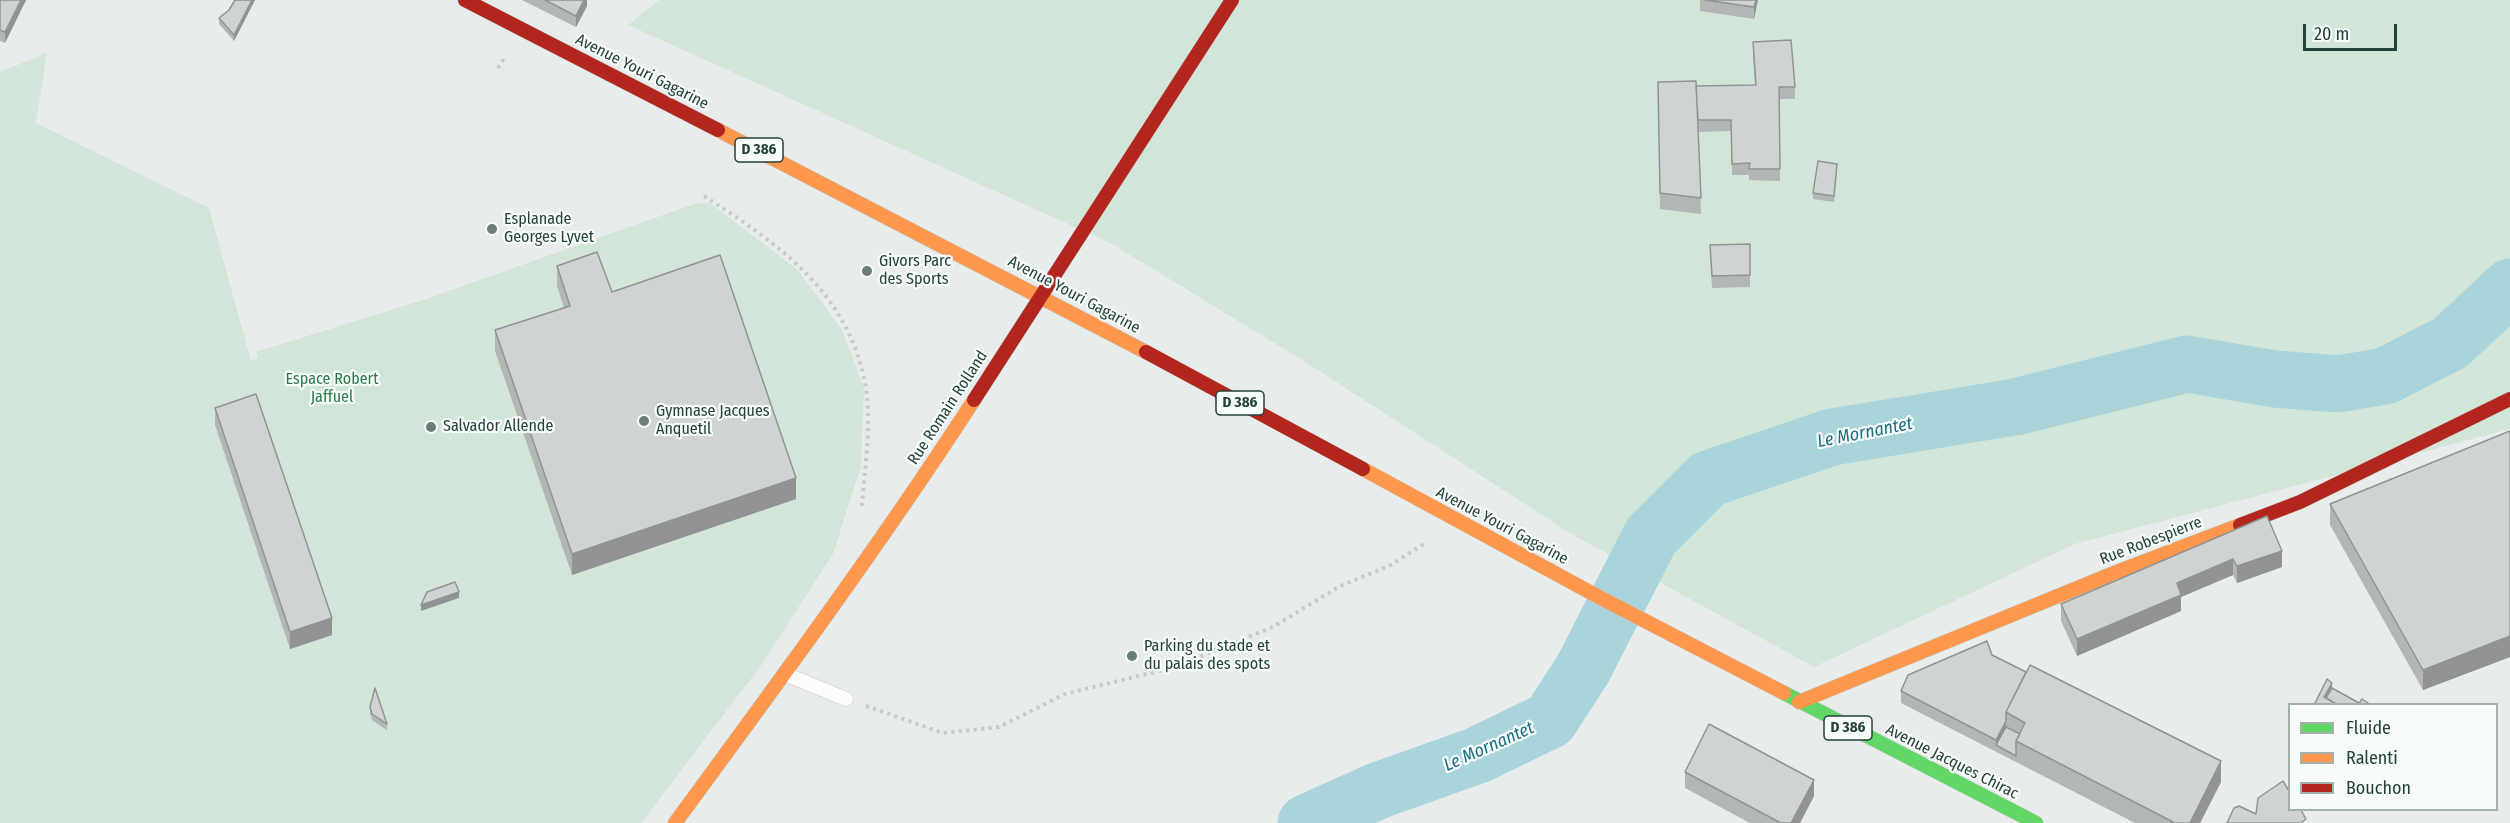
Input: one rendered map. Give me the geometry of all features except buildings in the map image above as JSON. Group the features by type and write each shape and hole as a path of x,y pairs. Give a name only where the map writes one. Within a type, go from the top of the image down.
{"main road":[{"name":"Avenue Youri Gagarine","path":"465,0 1040,295 1662,630"},
{"name":"Rue Romain Rolland","path":"675,823 785,674 922,480 1232,0"},
{"name":"Rue Robespierre","path":"1799,702 2120,571 2300,502 2510,399"},
{"name":"Avenue Jacques Chirac","path":"1662,630 2036,823"}],"lane":[{"path":"785,674 846,699"}],"path":[{"path":"704,196 767,237 809,275 835,309 857,353 867,398 862,512"},
{"path":"846,699 943,733 999,727 1065,694 1171,669 1273,627 1340,586 1389,566 1426,543 1466,525"}],"green space":[{"path":"659,0 2510,0 2510,429 2075,544 1814,667 1573,535 1299,358 1112,244 628,25"},
{"name":"Salvador Allende","path":"47,53 36,123 209,208 251,361 258,358 256,352 423,300 694,204 709,202 798,270 842,330 864,388 861,466 833,554 760,667 641,823 0,823 0,72"}],"waterway":[{"name":"Le Mornantet","path":"1306,823 1377,791 1478,755 1550,720 1583,669 1651,536 1708,479 1832,437 2015,407 2187,364 2275,379 2338,384 2385,376 2450,343 2510,287"}],"traffic: fast":[{"path":"1784,693 2036,823"}],"traffic: slow":[{"path":"718,130 1146,352"},
{"path":"675,823 865,561 974,400"},
{"path":"1363,469 1597,596 1784,693"},
{"path":"1799,702 2119,571 2240,525"}],"traffic: jam":[{"path":"465,0 718,130"},
{"path":"974,400 1232,0"},
{"path":"1146,352 1363,469"},
{"path":"2240,525 2300,502 2510,399"}],"place":[{"name":"Esplanade Georges Lyvet","path":"492,229"},
{"name":"Givors Parc des Sports","path":"867,271"},
{"name":"Gymnase Jacques Anquetil","path":"644,421"},
{"name":"Salvador Allende","path":"431,427"},
{"name":"Parking du stade et du palais des spots","path":"1132,656"}],"park label":[{"name":"Espace Robert Jaffuel","path":"332,389"}]}
